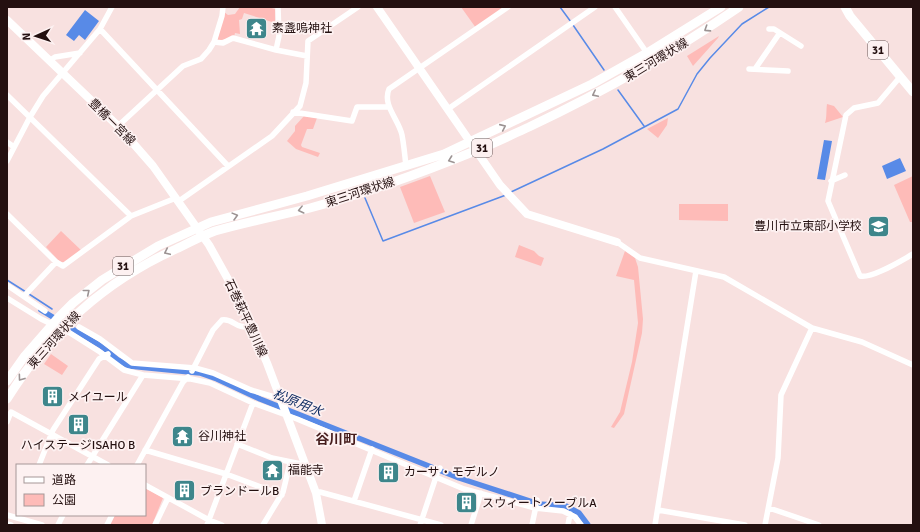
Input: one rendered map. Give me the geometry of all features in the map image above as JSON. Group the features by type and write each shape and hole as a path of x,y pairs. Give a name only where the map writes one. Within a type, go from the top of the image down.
{"main road":[{"path":"377,7 421,68 500,185 527,214 616,242"},
{"name":"東三河環状線","path":"7,381 24,357 59,324 120,280 200,232 211,222 307,196 444,154 592,84 647,53 721,7"},
{"name":"東三河環状線","path":"200,232 310,208 374,188 476,151 559,113 629,77 695,37 739,7"},
{"name":"31","path":"845,7 850,16 913,92"},
{"name":"豊橋一宮線","path":"7,20 118,126 154,166 200,232"},
{"name":"石巻萩平豊川線","path":"200,232 234,289 252,326 316,493 322,525"},
{"name":"東三河環状線","path":"7,399 59,324"}],"street":[{"path":"7,161 43,96 100,29 112,7"},
{"path":"118,126 183,66 201,59 214,42 222,16 223,7"},
{"path":"276,50 279,36 278,7"},
{"path":"7,214 56,262 63,266 131,216 178,199 272,136 300,106 306,83 306,56 308,41 358,7"},
{"path":"406,166 402,134 388,107 389,89 508,7"},
{"path":"448,109 595,7"},
{"path":"615,7 647,53"},
{"path":"100,29 228,166"},
{"path":"769,29 774,29 779,34 801,46"},
{"path":"779,34 752,69 788,71"},
{"path":"214,42 223,43 233,38 276,50 306,56"},
{"path":"49,61 55,57 80,53"},
{"path":"900,77 878,103 854,108 846,115 828,197 829,205 860,276 864,277 879,272 913,254"},
{"path":"7,95 131,216"},
{"path":"293,112 352,121 357,107 388,107"},
{"path":"7,142 14,147"},
{"path":"831,181 845,175"},
{"path":"616,242 640,258 724,277 812,328 862,342 913,365"},
{"path":"26,294 56,262"},
{"path":"655,525 696,271"},
{"path":"7,285 26,294 45,311"},
{"path":"7,298 59,324 106,355 124,370 143,375 213,373 372,449 438,472 481,493 563,511 570,514 581,525"},
{"path":"138,464 190,374 213,330 222,320 226,319 241,328 252,326"},
{"path":"79,327 100,339 132,363 190,374 253,403 284,408"},
{"path":"765,525 778,458 781,395 812,328"},
{"path":"38,464 52,434 99,359 106,355"},
{"path":"88,464 143,375"},
{"path":"208,523 253,403"},
{"path":"7,422 11,412 106,464"},
{"path":"237,444 272,458 290,463 306,465"},
{"path":"354,501 372,449"},
{"path":"145,450 226,474 282,495"},
{"path":"264,525 282,495 290,463"},
{"path":"421,522 438,472"},
{"path":"146,487 168,498 208,523 222,525"},
{"path":"316,493 320,492 354,501 421,522 442,525"},
{"path":"471,525 481,493"},
{"path":"155,525 168,498"},
{"path":"532,525 536,504"},
{"path":"769,508 819,525"},
{"path":"658,510 745,525"},
{"path":"568,525 570,514"},
{"path":"17,516 42,525"},
{"path":"58,525 62,516"},
{"path":"107,525 112,516"},
{"path":"7,524 11,525"}],"green space":[{"path":"240,7 268,7 275,9 275,23 244,13 242,19 239,20 240,34 235,33 234,37 217,41 224,12 228,15 235,14"},
{"path":"461,7 505,7 476,28"},
{"path":"719,36 718,38 693,66 687,56"},
{"path":"827,104 834,106 843,117 825,123"},
{"path":"304,116 317,118 313,129 307,129 301,145 302,147 320,153 318,157 296,149 287,141 295,131 295,126"},
{"path":"668,118 667,125 658,138 647,129"},
{"path":"430,176 445,212 414,223 400,187"},
{"path":"913,176 913,222 910,222 894,185"},
{"path":"679,204 728,204 728,221 679,220"},
{"path":"61,231 82,251 65,263 60,262 46,247"},
{"path":"519,245 534,251 539,256 544,258 541,266 515,257"},
{"path":"625,251 635,258 638,267 643,319 642,333 624,414 614,428 611,427 620,412 632,362 638,323 634,280 616,276"},
{"path":"51,354 68,366 62,375 44,364"},
{"path":"146,489 163,498 152,525 110,525 114,516 146,516"}],"water":[{"path":"85,10 99,21 85,40 79,35 74,41 66,35"},
{"path":"824,140 832,141 825,180 817,179"},
{"path":"900,158 906,171 887,179 882,166"}],"waterway":[{"path":"560,7 571,22"},
{"path":"511,192 603,149 678,109 697,74 710,58 742,24 769,7"},
{"path":"573,25 604,70"},
{"path":"618,90 644,126"},
{"path":"365,198 383,241 506,195"},
{"path":"7,280 26,292"},
{"path":"29,294 52,309"},
{"name":"松原用水","path":"41,310 101,346 118,360 129,366 200,373 217,379 260,399 459,478 539,504 566,506 579,513 588,525"}],"place":[{"name":"素盞嗚神社","path":"256,28"},
{"name":"豊川市立東部小学校","path":"878,226"},
{"name":"メイユール","path":"53,397"},
{"name":"ハイステージISAHO B","path":"78,424"},
{"name":"谷川神社","path":"182,436"},
{"name":"福能寺","path":"273,470"},
{"name":"カーサ・モデルノ","path":"389,472"},
{"name":"ブランドールB","path":"184,491"},
{"name":"スウィートノーブルA","path":"466,503"}],"district":[{"name":"谷川町","path":"336,439"}]}
